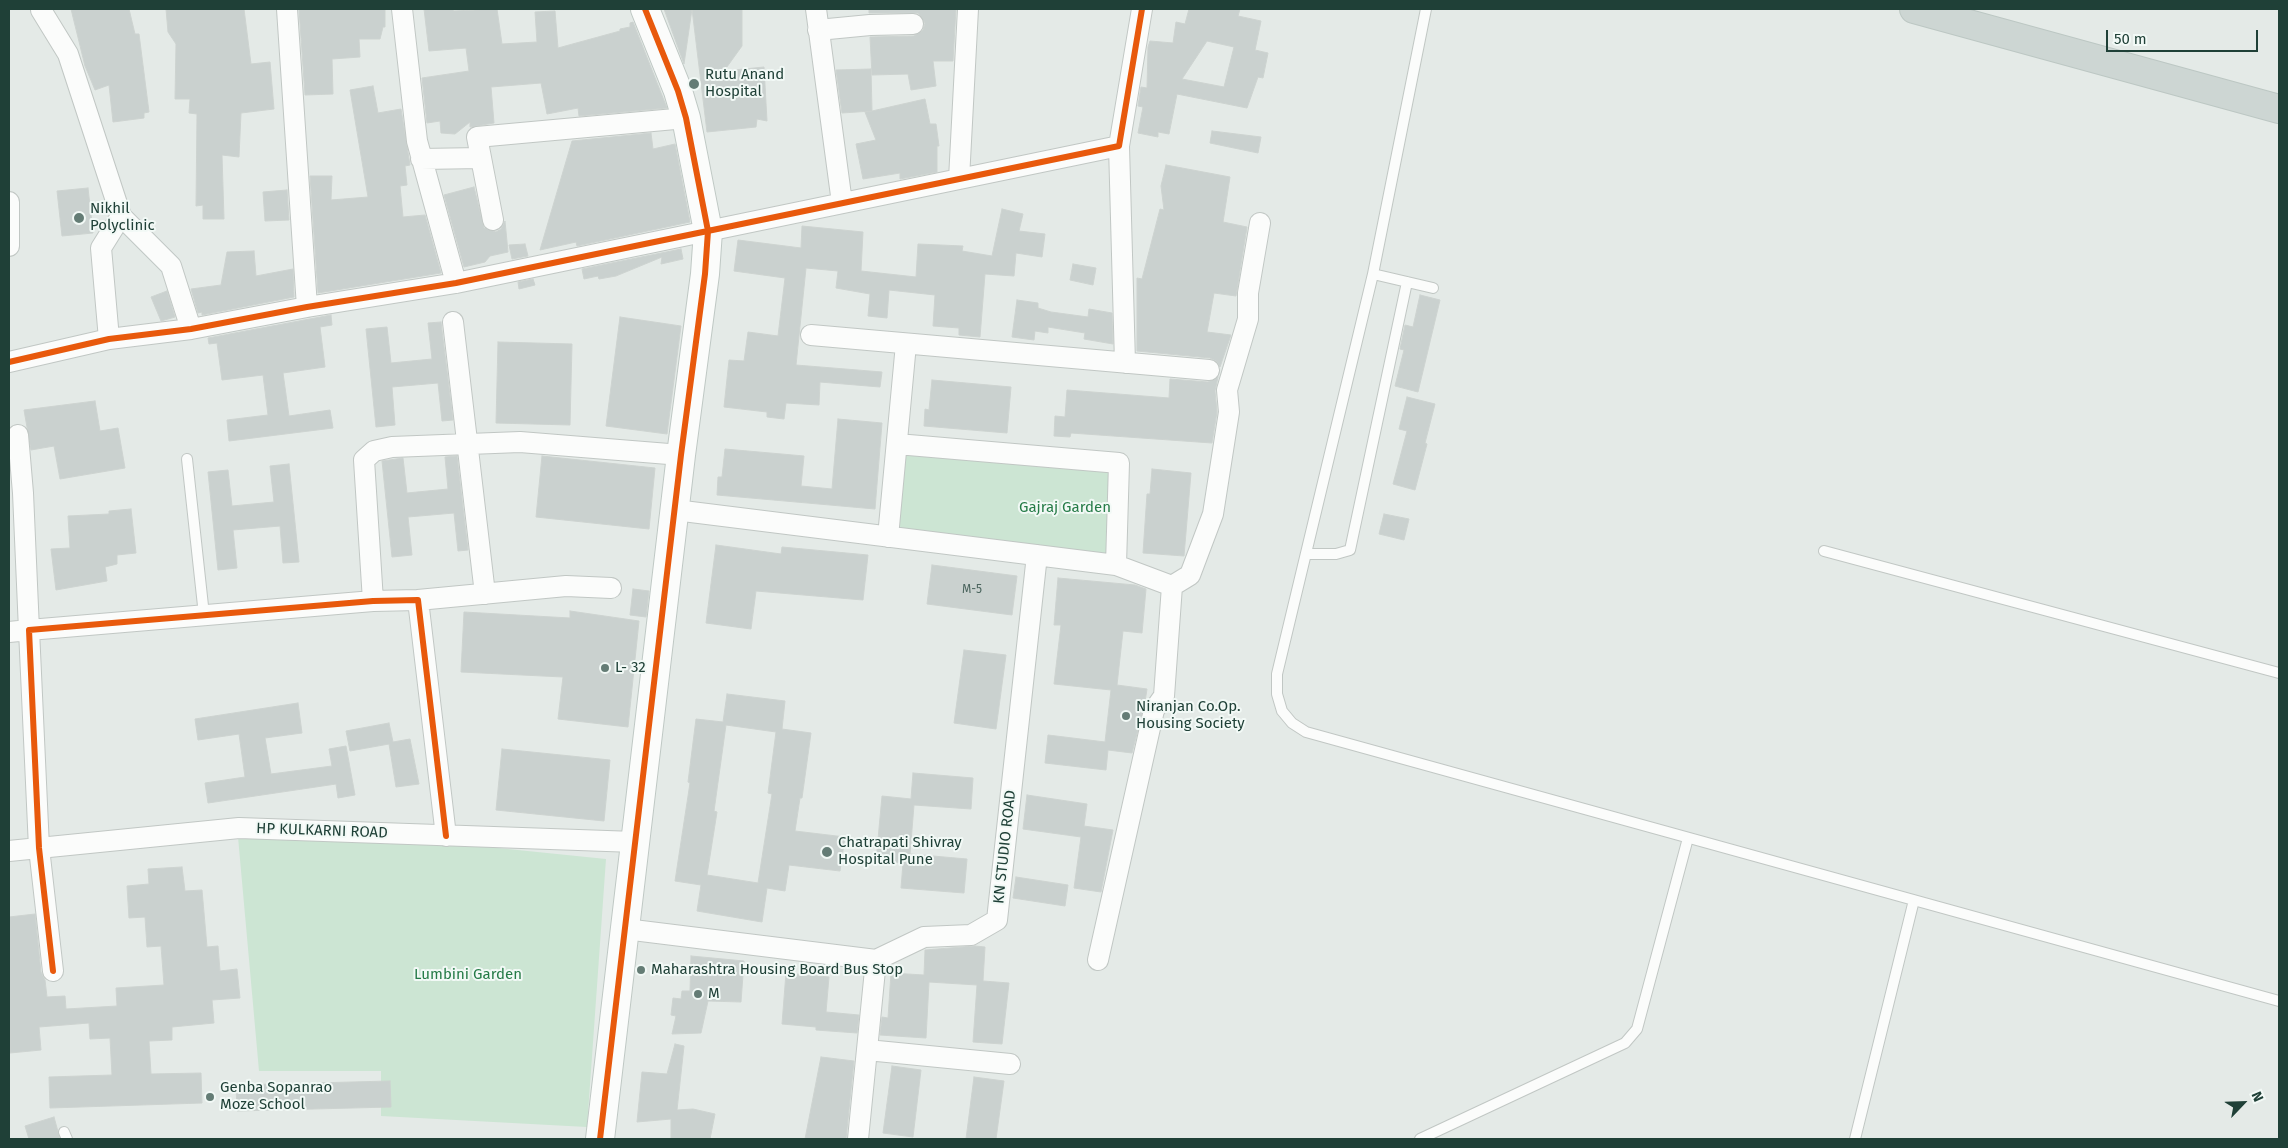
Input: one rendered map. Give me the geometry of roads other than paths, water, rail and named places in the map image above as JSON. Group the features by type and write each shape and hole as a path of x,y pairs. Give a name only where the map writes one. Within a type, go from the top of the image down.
{"main road":[{"path":"1914,9 2279,109"}],"street":[{"path":"43,9 68,54 121,216 171,266 191,329"},
{"path":"288,9 307,307"},
{"path":"402,9 417,141 456,283"},
{"path":"600,1139 681,455 705,274 708,232 686,118 678,90 645,9"},
{"path":"816,9 842,203"},
{"path":"959,179 968,9"},
{"path":"1125,363 1119,146 1142,9"},
{"path":"818,30 870,25 913,24"},
{"path":"493,220 477,137 686,118"},
{"path":"9,362 109,340 191,329 307,307 456,283 1119,146"},
{"path":"422,159 481,158"},
{"path":"9,202 9,246"},
{"path":"109,340 101,248 121,216"},
{"path":"1172,586 1190,575 1213,514 1230,412 1227,390 1248,319 1248,293 1260,223"},
{"path":"453,322 485,594"},
{"path":"811,335 1209,370"},
{"path":"888,537 906,344"},
{"path":"18,435 16,494 29,630 39,848 54,971"},
{"path":"373,601 364,460 374,451 392,448 520,442 681,455"},
{"path":"897,444 1119,463 1116,565"},
{"path":"675,510 1116,565 1172,586"},
{"name":"KN STUDIO ROAD","path":"876,960 924,937 971,935 997,920 1037,555"},
{"path":"9,632 373,601 418,600 566,586 611,588"},
{"path":"1098,960 1154,710 1164,696 1172,586"},
{"path":"418,600 446,836"},
{"name":"HP KULKARNI ROAD","path":"9,851 239,828 635,842"},
{"path":"625,929 876,960 858,1139"},
{"path":"867,1050 1010,1064"}],"lane":[{"path":"1426,9 1373,274 1307,554 1276,674 1277,694 1282,711 1292,723 1306,732 2279,1001"},
{"path":"1373,274 1432,288"},
{"path":"1307,554 1336,554 1350,550 1407,282"},
{"path":"187,459 204,615"},
{"path":"1824,552 2279,673"},
{"path":"1420,1139 1625,1043 1636,1029 1688,838"},
{"path":"1855,1139 1914,900"}],"place":[{"name":"Rutu Anand Hospital","path":"694,84"},
{"name":"Nikhil Polyclinic","path":"79,218"},
{"name":"L- 32","path":"605,668"},
{"name":"Niranjan Co.Op. Housing Society","path":"1126,716"},
{"name":"Chatrapati Shivray Hospital Pune","path":"827,852"},
{"name":"Maharashtra Housing Board Bus Stop","path":"641,970"},
{"name":"M","path":"698,994"},
{"name":"Genba Sopanrao Moze School","path":"210,1097"}],"park label":[{"name":"Gajraj Garden","path":"1065,508"},
{"name":"Lumbini Garden","path":"468,975"}]}
